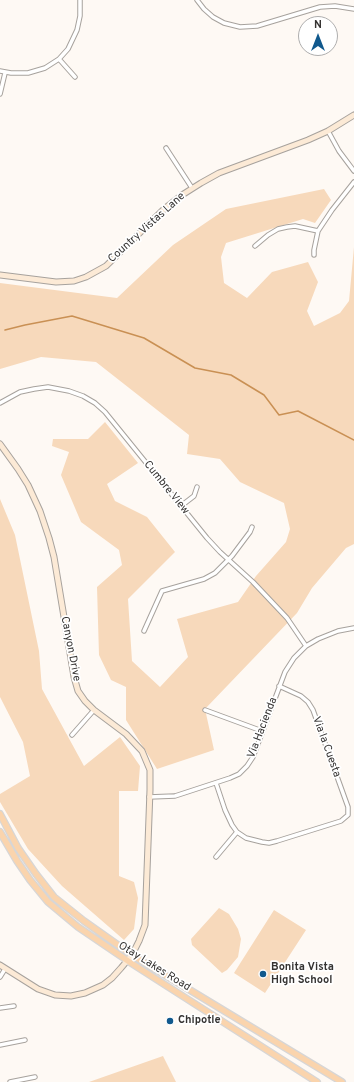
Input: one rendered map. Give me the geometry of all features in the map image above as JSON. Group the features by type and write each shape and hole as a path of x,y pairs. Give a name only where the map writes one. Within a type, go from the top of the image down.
{"main road":[{"name":"Otay Lakes Road","path":"0,814 18,848 54,897 84,921 132,955 342,1082"},
{"name":"Otay Lakes Road","path":"0,832 10,851 30,880 48,902 78,927 127,961 317,1082"}],"street":[{"path":"0,71 5,73 23,74 34,72 45,68 59,59 72,43 77,30 80,16 80,0"},
{"path":"197,0 213,17 224,23 240,27 256,26 320,7 335,6 354,9"},
{"path":"59,59 75,77"},
{"path":"0,94 5,73"},
{"name":"Country Vistas Lane","path":"0,275 62,282 74,281 92,274 106,266 164,209 192,188 219,173 290,148 328,131 354,115"},
{"path":"328,131 339,151 354,171"},
{"path":"166,148 192,188"},
{"path":"314,255 318,231 354,182"},
{"path":"255,246 278,229 295,226 318,231"},
{"name":"Cumbre View","path":"0,403 20,392 41,388 56,388 69,391 89,399 105,412 207,538 228,560 253,582 287,618 306,646"},
{"name":"Canyon Drive","path":"0,444 18,469 40,511 54,554 74,677 78,691 94,710 126,734 142,751 150,770 145,925 132,955 112,978 103,985 85,993 71,996 55,995 38,989 0,965"},
{"path":"182,506 194,496 197,487"},
{"path":"144,631 162,591 204,579 215,573 228,560 250,532 252,526"},
{"name":"Via Hacienda","path":"149,796 175,796 234,776 248,766 253,757 279,686 288,667 306,646 330,633 354,628"},
{"name":"Via la Cuesta","path":"237,832 246,838 269,843 341,821 348,815 348,807 313,710 308,702 301,696 279,686"},
{"path":"72,734 94,710"},
{"path":"205,710 262,731"},
{"path":"216,783 225,810 237,832 216,857"},
{"path":"0,977 5,969"},
{"path":"0,1008 14,1006"},
{"path":"0,1045 25,1040"},
{"path":"10,1082 35,1077"}],"shaded area":[{"path":"324,189 331,200 315,223 303,219 226,243 221,257 224,283 247,298 272,272 308,262 318,282 307,311 314,326 340,313 349,301 354,247 354,544 346,548 312,588 297,613 205,709 214,750 157,769 126,720 126,687 111,680 99,655 97,587 122,565 119,550 81,522 61,475 69,452 52,446 53,439 88,439 105,422 138,463 107,484 115,501 147,517 175,552 128,599 132,661 160,687 188,657 177,619 238,602 256,576 286,542 290,529 284,503 240,482 220,459 187,454 189,435 96,362 41,357 0,369 0,283 117,298 173,245 226,209"},
{"path":"0,499 15,535 39,651 42,689 84,766 120,737 140,766 138,791 119,791 119,876 134,882 138,898 134,929 124,940 62,886 28,849 0,802 0,794 30,776 23,742 0,697"},
{"path":"219,908 229,914 238,929 241,939 238,957 227,970 222,973 192,945 191,939"},
{"path":"274,910 306,930 265,993 234,973"},
{"path":"163,1056 176,1082 89,1082"}],"waterway":[{"path":"5,330 72,316 144,338 195,368 231,375 264,395 279,415 298,411 354,440"}],"place":[{"name":"Bonita Vista High School","path":"263,974"},
{"name":"Chipotle","path":"170,1021"}]}
